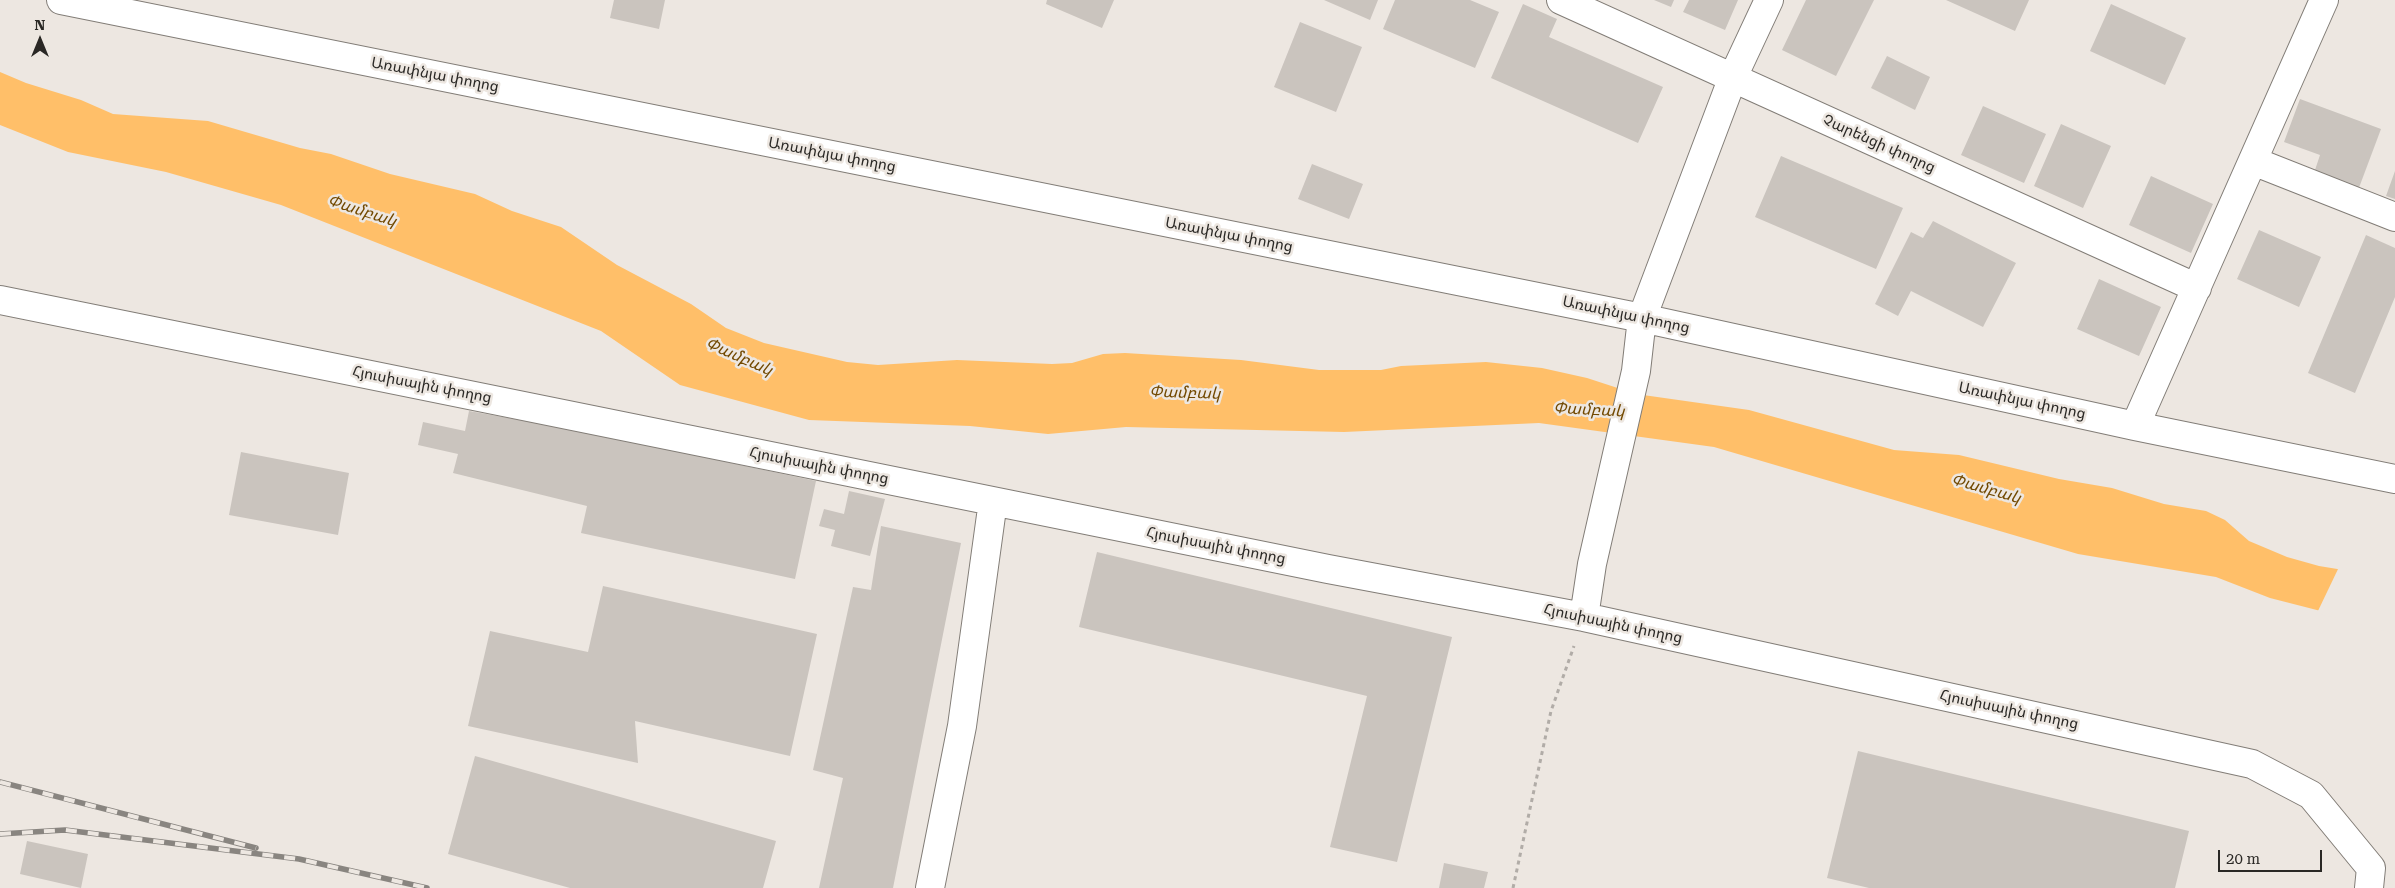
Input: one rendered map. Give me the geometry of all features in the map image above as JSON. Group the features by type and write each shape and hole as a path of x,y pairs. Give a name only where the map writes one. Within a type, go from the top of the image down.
{"street":[{"name":"Առափնյա փողոց","path":"61,0 94,3 1642,318 2135,426 2395,479"},
{"name":"Չարենցի փողոց","path":"1561,0 2197,288"},
{"path":"1584,617 1592,564 1636,371 1642,318 1732,77 1769,0"},
{"path":"2135,426 2324,0"},
{"path":"2253,161 2395,217"},
{"name":"Հյուսիսային փողոց","path":"0,300 1319,567 1584,617 2252,764 2311,794 2371,868 2369,888"},
{"path":"930,888 962,726 993,501"}],"path":[{"path":"1513,888 1551,711 1584,617"}],"water":[{"name":"Փամբակ","path":"0,72 26,83 81,100 113,114 208,121 300,148 331,154 390,174 475,194 512,211 561,227 617,265 691,304 726,328 764,343 847,362 878,365 957,360 1052,364 1072,363 1103,354 1125,353 1241,360 1319,370 1381,370 1401,366 1486,362 1542,368 1587,378 1636,394 1749,410 1894,450 1959,455 2059,479 2112,488 2164,504 2206,511 2225,520 2249,541 2287,557 2319,566 2380,576 2387,628 2270,598 2216,577 2078,554 1714,447 1539,423 1344,432 1126,427 1048,434 970,426 809,420 680,385 601,331 281,205 166,172 68,152 0,125"}],"pier":[{"path":"2339,567 2395,578 2395,634 2317,613"}],"building":[{"path":"614,0 665,0 659,29 610,18"},
{"path":"1047,0 1114,0 1102,28 1046,4"},
{"path":"1324,0 1378,0 1370,20"},
{"path":"1395,0 1470,0 1499,12 1475,68 1383,29"},
{"path":"1654,0 1674,0 1671,7"},
{"path":"1689,0 1738,0 1725,30 1683,12"},
{"path":"1806,0 1874,0 1836,76 1782,50"},
{"path":"1946,0 2029,0 2015,31"},
{"path":"1523,4 1557,19 1549,37 1663,87 1638,143 1491,78"},
{"path":"2111,4 2186,38 2165,85 2090,51"},
{"path":"1300,22 1362,47 1336,112 1274,87"},
{"path":"1887,56 1930,77 1915,110 1871,88"},
{"path":"2300,99 2381,129 2357,193 2313,176 2320,155 2284,142"},
{"path":"1983,106 2046,134 2024,183 1961,155"},
{"path":"2061,124 2111,146 2083,208 2034,186"},
{"path":"1781,156 1903,208 1876,269 1755,217"},
{"path":"1312,164 1363,184 1349,219 1298,199"},
{"path":"2395,171 2395,199 2386,196"},
{"path":"2151,176 2213,204 2191,253 2129,225"},
{"path":"1933,221 2016,263 1983,327 1911,291 1898,316 1875,304 1911,232 1923,238"},
{"path":"2259,230 2321,257 2299,307 2237,279"},
{"path":"2366,235 2395,248 2395,297 2355,393 2308,373"},
{"path":"2099,279 2161,307 2139,356 2077,329"},
{"path":"469,411 571,429 816,481 795,579 581,533 587,506 453,473 458,454 418,445 423,422 465,431"},
{"path":"241,452 349,473 338,535 229,515"},
{"path":"849,491 885,499 870,556 831,546 835,530 819,526 824,509 844,514"},
{"path":"881,526 961,543 893,888 819,888 843,778 813,770 853,587 871,590"},
{"path":"1097,552 1452,637 1397,862 1330,847 1367,696 1079,627"},
{"path":"603,586 817,634 790,756 635,721 638,763 468,726 490,631 588,652"},
{"path":"1858,751 2189,831 2175,888 1869,888 1827,878"},
{"path":"475,756 776,841 763,888 570,888 448,854"},
{"path":"27,841 88,854 81,888 20,874"},
{"path":"1444,863 1488,872 1484,888 1439,888"}],"railway":[{"path":"0,782 256,848"},
{"path":"0,834 65,830 299,859 427,888"}]}
